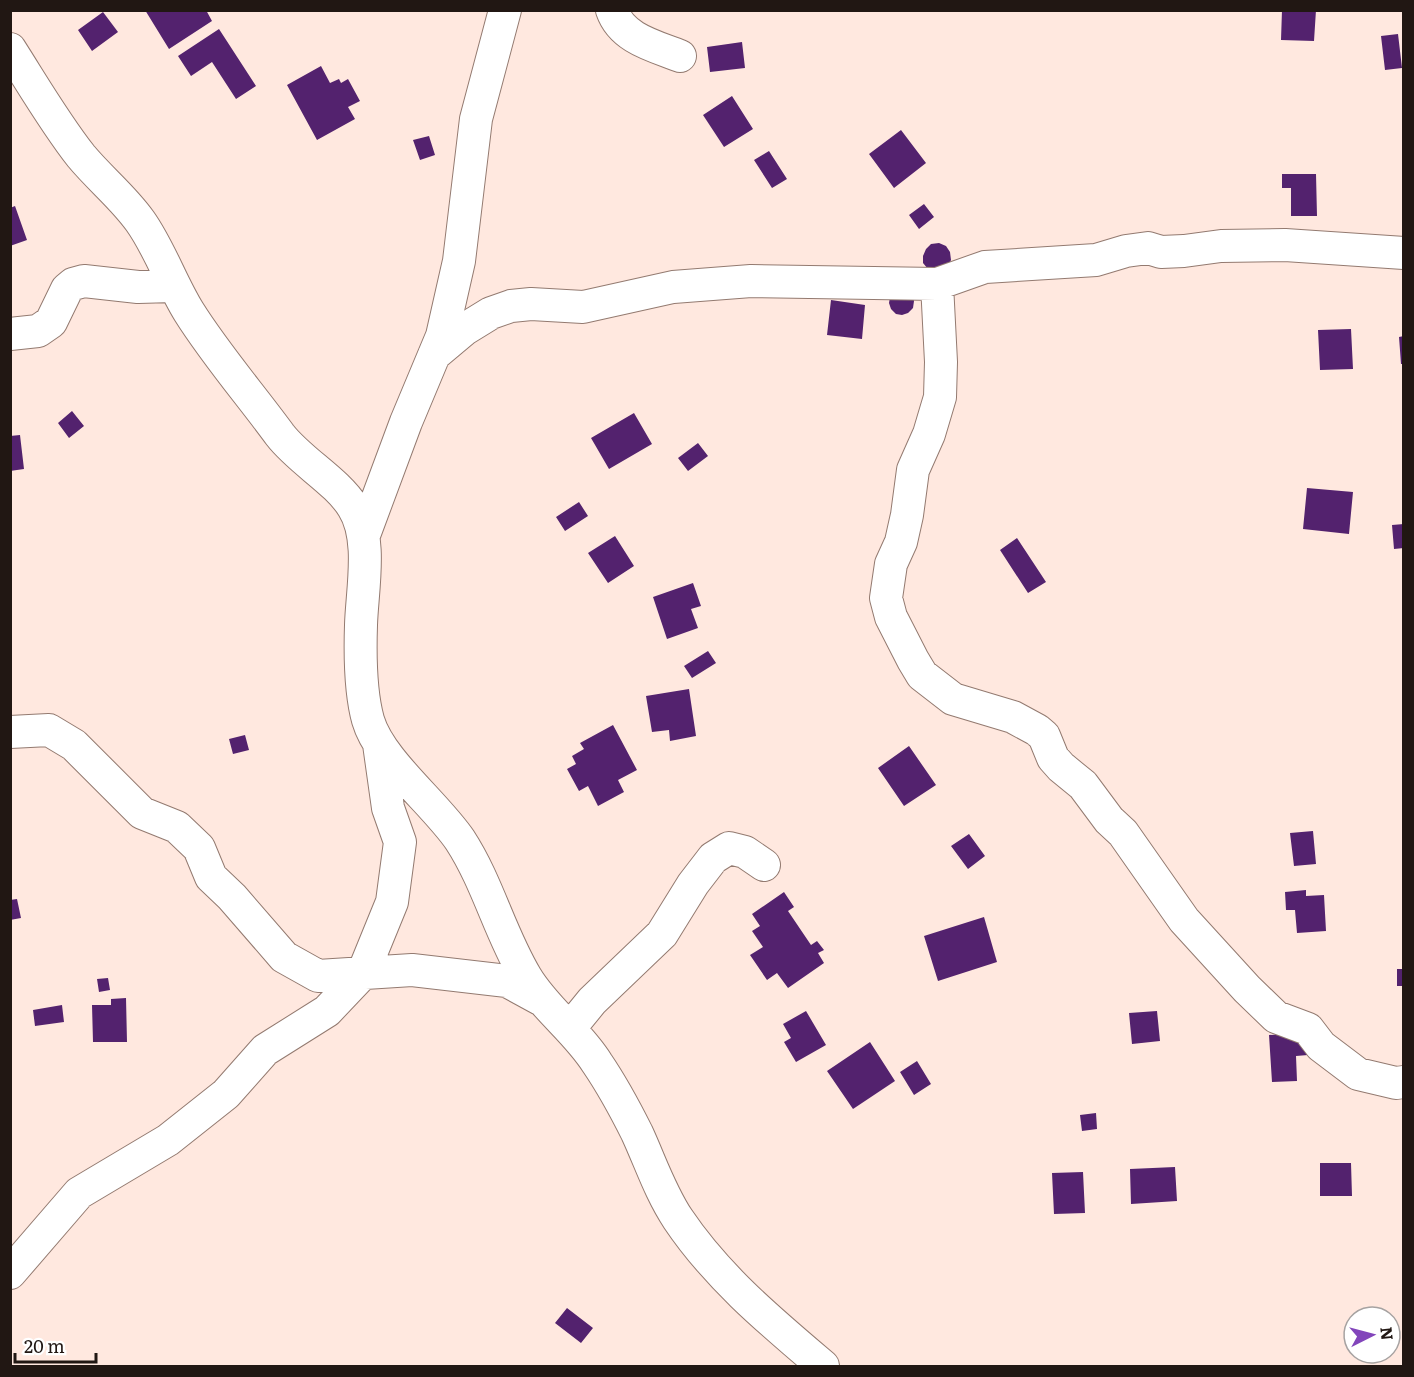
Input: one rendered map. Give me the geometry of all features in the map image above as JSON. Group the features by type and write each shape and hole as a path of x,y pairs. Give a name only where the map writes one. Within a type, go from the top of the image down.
{"street":[{"path":"364,535 406,422 442,336 459,261 476,119 505,10"},
{"path":"612,10 624,30 641,40 680,56"},
{"path":"10,49 55,120 83,158 118,194 140,221 155,244 173,286 193,318 290,448 352,503 360,519 364,535 361,629 363,690 369,722 379,744 417,790 446,820 462,844 525,976 543,1001 570,1028 595,1059 637,1133 658,1182 676,1216 712,1264 733,1287 823,1366"},
{"path":"434,355 482,318 511,306 531,304 583,307 673,287 751,281 937,284 985,267 1096,260 1126,251 1148,248 1161,252 1221,246 1285,245 1404,253"},
{"path":"10,334 38,330 51,322 68,289 73,284 84,281 138,287 173,286"},
{"path":"937,284 941,362 940,397 929,434 913,470 905,524 901,542 891,564 886,598 891,617 913,660 922,675 953,699 1013,717 1044,736 1053,758 1083,785 1109,820 1124,833 1145,867 1184,920 1276,1017 1308,1029 1321,1046 1358,1074 1396,1083 1404,1082"},
{"path":"10,732 49,730 74,745 142,813 177,827 199,848 211,877 232,897 284,957 318,976 412,970 507,981 543,1001"},
{"path":"10,1273 79,1193 168,1140 226,1094 265,1050 327,1011 363,973 392,902 400,842 388,807 379,744"},
{"path":"570,1028 592,1001 662,934 693,884 713,858 729,848 745,852 764,865"}],"building":[{"path":"145,10 206,10 212,21 169,49"},
{"path":"1282,10 1316,10 1314,41 1281,40"},
{"path":"103,12 118,32 92,51 78,30"},
{"path":"219,29 256,86 236,99 212,62 191,76 178,56"},
{"path":"1398,34 1402,68 1385,70 1381,36"},
{"path":"742,42 745,68 710,72 707,47"},
{"path":"321,66 330,83 339,79 341,83 348,79 360,101 348,107 355,119 317,140 287,85"},
{"path":"732,96 753,129 724,147 703,115"},
{"path":"901,130 926,163 894,188 869,154"},
{"path":"429,136 435,155 420,160 413,140"},
{"path":"769,151 787,179 772,188 754,160"},
{"path":"1282,174 1316,174 1317,216 1291,216 1291,188 1282,188"},
{"path":"924,204 934,217 919,229 909,215"},
{"path":"15,206 27,240 10,246 10,208"},
{"path":"939,243 946,246 951,260 948,267 928,269 923,263 923,256 931,244"},
{"path":"912,295 913,308 908,313 896,314 891,309 890,297"},
{"path":"831,300 865,305 862,339 827,335"},
{"path":"1351,329 1353,369 1320,370 1318,330"},
{"path":"1404,336 1404,364 1401,364 1399,337"},
{"path":"72,411 84,426 69,438 58,423"},
{"path":"634,413 652,444 609,469 591,438"},
{"path":"20,435 24,469 10,471 10,436"},
{"path":"698,443 708,456 688,471 678,458"},
{"path":"1307,488 1353,492 1349,534 1303,529"},
{"path":"579,502 588,516 565,531 556,517"},
{"path":"1404,524 1404,548 1394,549 1392,525"},
{"path":"615,536 634,566 608,583 588,553"},
{"path":"1017,538 1046,582 1028,593 1000,550"},
{"path":"693,583 701,606 691,609 698,628 667,639 653,597"},
{"path":"708,651 716,663 692,678 684,666"},
{"path":"689,689 696,736 670,741 669,730 652,732 646,696"},
{"path":"613,725 637,770 618,780 624,792 598,806 588,786 579,791 567,769 576,764 572,756 584,749 580,743"},
{"path":"245,735 249,750 233,754 229,739"},
{"path":"909,746 936,785 904,806 878,768"},
{"path":"1313,831 1316,864 1294,866 1290,833"},
{"path":"969,834 985,856 968,869 951,846"},
{"path":"1306,890 1306,896 1324,895 1326,931 1297,933 1295,910 1286,910 1285,892"},
{"path":"784,892 794,907 788,911 811,945 817,941 824,950 818,953 824,963 788,988 777,973 767,980 750,955 763,947 752,931 760,926 752,914"},
{"path":"17,899 21,918 10,920 10,900"},
{"path":"984,917 997,962 938,981 924,936"},
{"path":"1397,969 1404,969 1404,986 1397,986"},
{"path":"108,978 110,990 99,992 97,979"},
{"path":"126,998 127,1042 93,1042 92,1005 111,1005 111,999"},
{"path":"62,1005 64,1022 35,1026 33,1010"},
{"path":"806,1011 826,1045 796,1062 784,1042 791,1038 783,1024"},
{"path":"1157,1011 1160,1041 1132,1044 1129,1013"},
{"path":"1308,1033 1308,1055 1296,1056 1297,1081 1272,1082 1269,1035"},
{"path":"870,1042 895,1081 853,1109 827,1071"},
{"path":"917,1061 931,1084 914,1095 900,1072"},
{"path":"1096,1113 1097,1129 1082,1131 1080,1115"},
{"path":"1320,1163 1351,1163 1352,1196 1320,1196"},
{"path":"1175,1167 1177,1201 1131,1204 1130,1169"},
{"path":"1083,1172 1085,1213 1054,1214 1052,1173"},
{"path":"567,1308 593,1328 581,1343 555,1323"}]}
